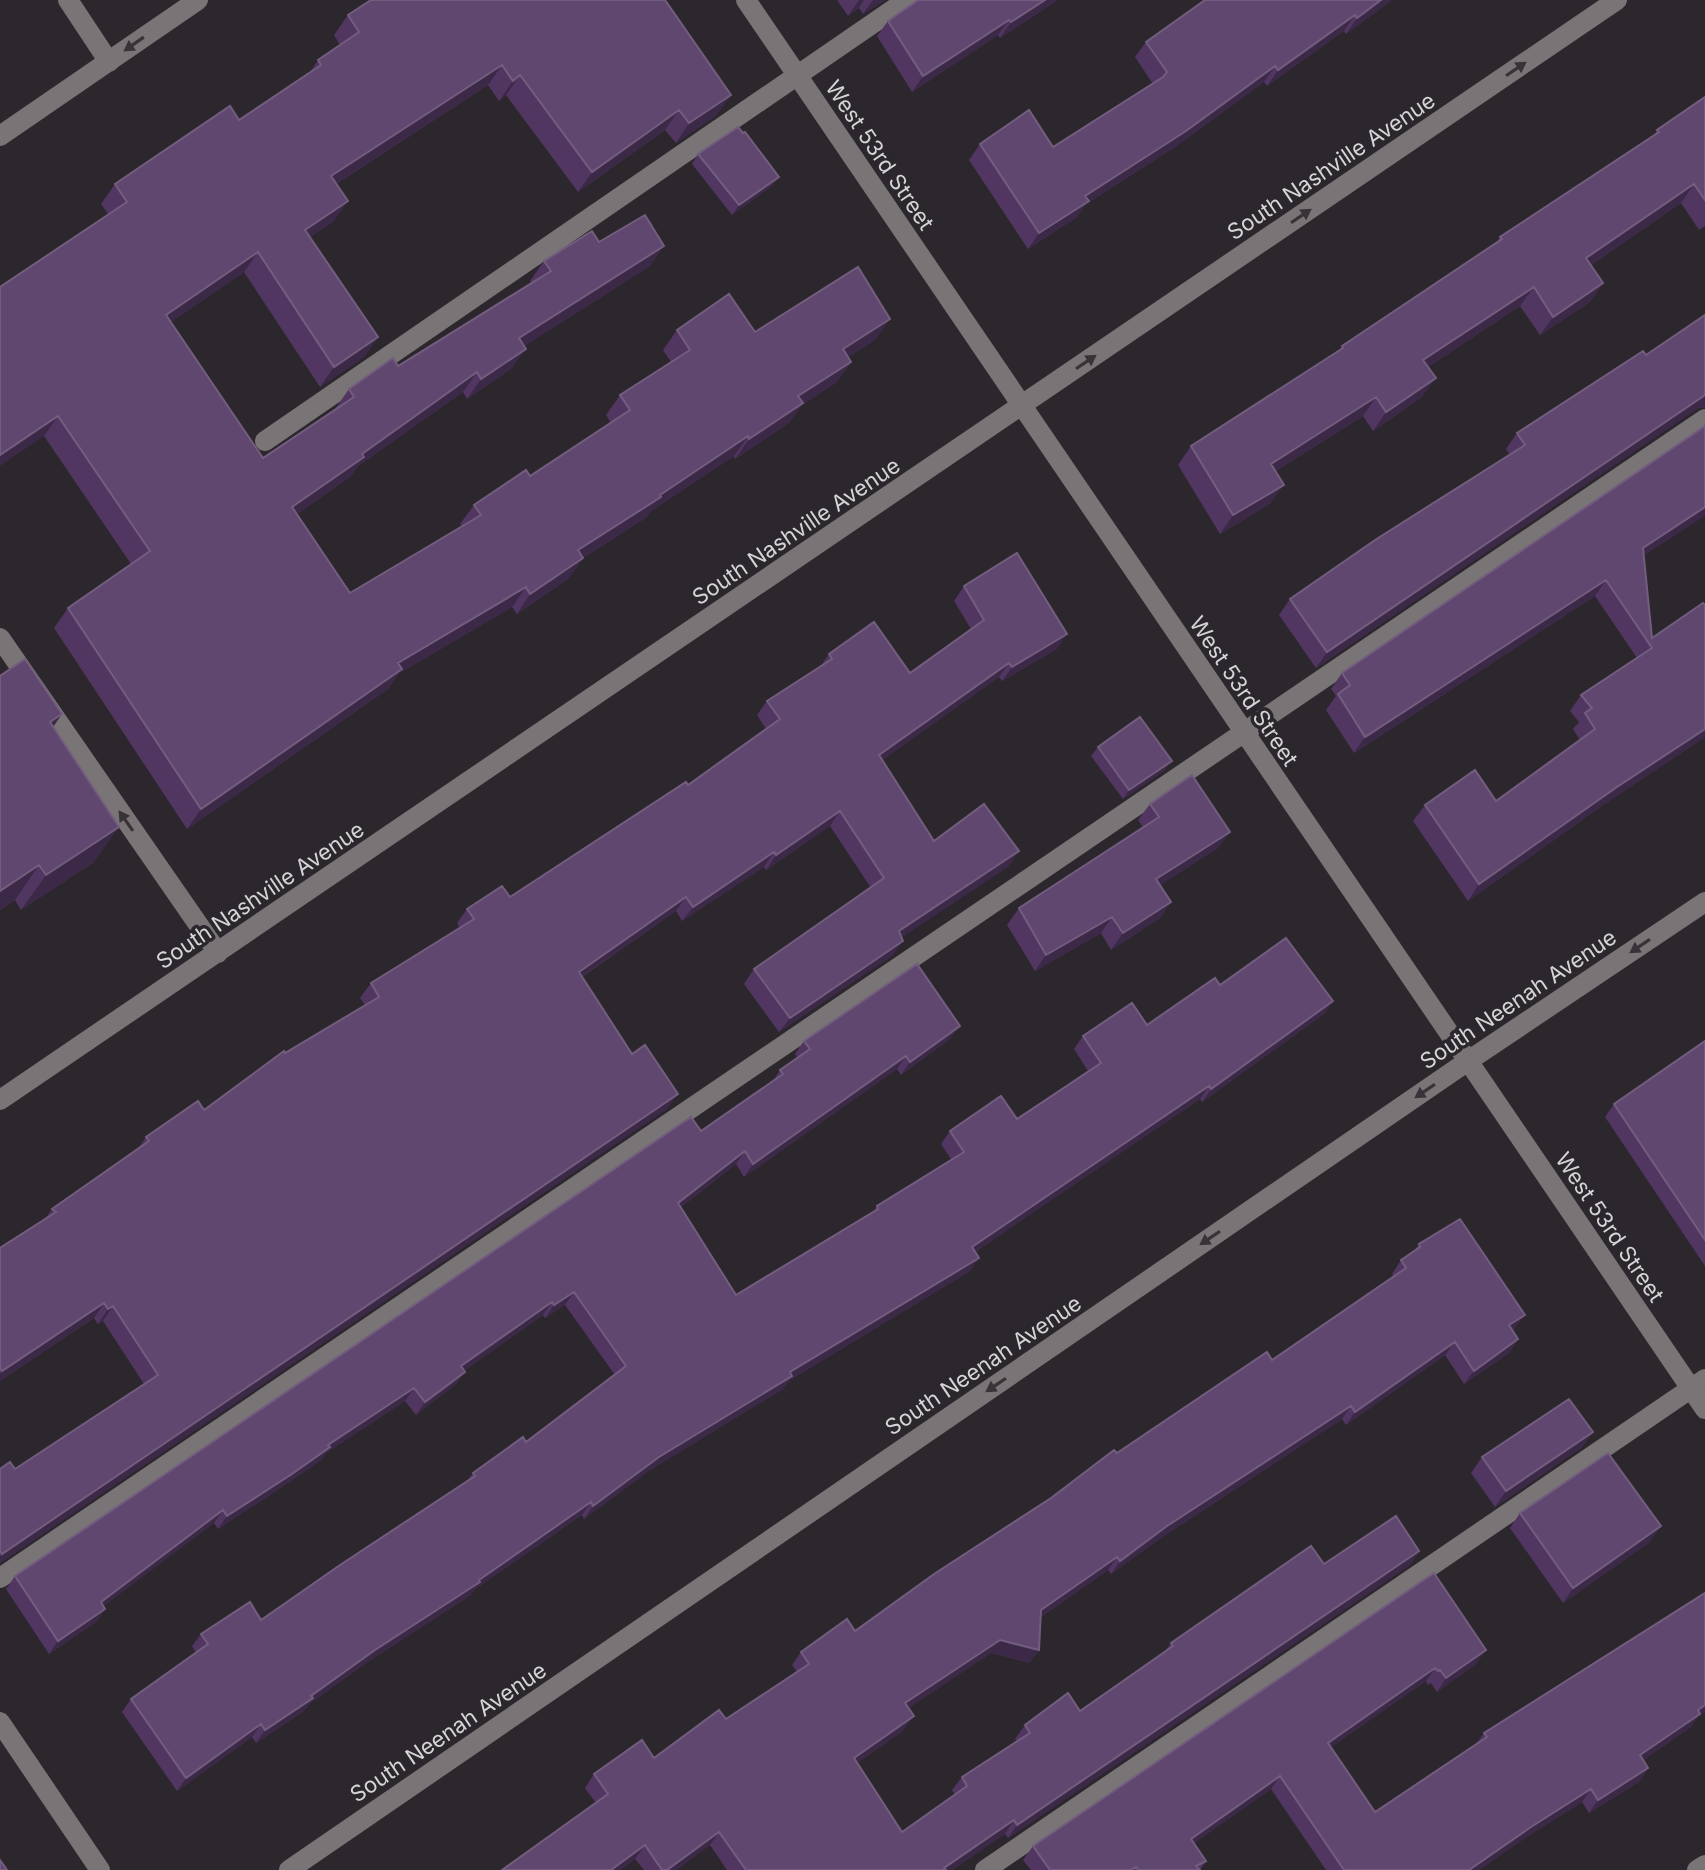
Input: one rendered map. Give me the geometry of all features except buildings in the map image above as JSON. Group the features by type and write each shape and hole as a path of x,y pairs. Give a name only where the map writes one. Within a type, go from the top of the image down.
{"street":[{"path":"68,0 109,62"},
{"path":"0,136 198,0"},
{"name":"West 53rd Street","path":"746,0 1468,1061 1698,1383 1705,1409"},
{"path":"265,441 907,0"},
{"name":"South Nashville Avenue","path":"0,1100 1617,0"},
{"path":"0,1578 1705,419"},
{"path":"0,638 218,953"},
{"name":"South Neenah Avenue","path":"289,1870 1468,1061 1705,902"},
{"path":"985,1870 1698,1383"},
{"path":"0,1722 100,1870"},
{"path":"1697,1870 1705,1865"}]}
